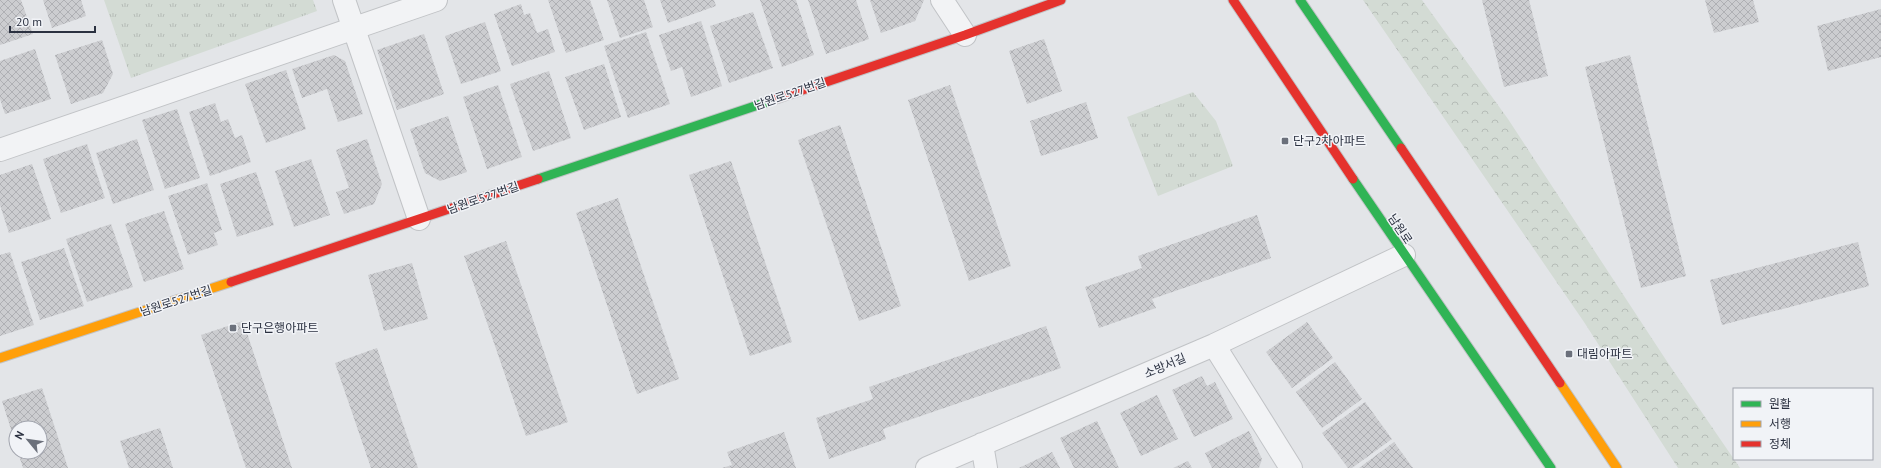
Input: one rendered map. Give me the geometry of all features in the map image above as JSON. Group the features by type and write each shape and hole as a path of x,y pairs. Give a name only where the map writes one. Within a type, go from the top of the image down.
{"street":[{"path":"344,0 419,219"},
{"path":"0,150 436,0"},
{"path":"942,0 965,35"},
{"name":"남원로527번길","path":"0,358 965,35 1061,0"},
{"name":"남원로","path":"1233,0 1404,255 1551,468"},
{"path":"1300,0 1617,468"},
{"name":"소방서길","path":"927,468 1214,345 1404,255"},
{"path":"1214,345 1291,468"},
{"path":"982,444 986,468"}],"green space":[{"path":"104,0 313,0 317,11 131,78"},
{"path":"1363,0 1422,0 1508,119 1668,363 1733,458 1733,460 1740,468 1678,468 1584,322"},
{"path":"1193,92 1216,121 1233,166 1158,196 1127,117"}],"building":[{"path":"0,0 21,0 33,34 0,45"},
{"path":"43,0 81,0 86,16 52,28"},
{"path":"548,0 590,0 604,40 566,53"},
{"path":"607,0 644,0 653,27 620,38"},
{"path":"660,0 714,0 716,6 668,23"},
{"path":"760,0 796,0 814,55 782,67"},
{"path":"808,0 856,0 869,39 826,54"},
{"path":"870,0 924,0 915,21 881,33"},
{"path":"1482,0 1529,0 1548,76 1504,87"},
{"path":"1705,0 1753,0 1759,22 1714,33"},
{"path":"521,4 524,15 530,13 537,33 548,29 555,52 512,66 494,14"},
{"path":"1881,9 1881,57 1828,71 1817,26"},
{"path":"753,12 773,68 729,83 710,26"},
{"path":"701,21 722,86 691,97 682,67 671,71 659,35"},
{"path":"485,22 501,71 461,84 445,36"},
{"path":"646,32 670,104 628,118 604,46"},
{"path":"424,34 444,94 397,110 377,50"},
{"path":"1044,39 1062,91 1027,104 1009,51"},
{"path":"102,40 113,74 103,93 71,104 55,55"},
{"path":"35,49 51,99 5,114 0,99 0,61"},
{"path":"334,55 345,61 363,114 338,122 327,89 302,98 292,69"},
{"path":"1630,55 1686,276 1641,288 1585,67"},
{"path":"604,64 621,117 584,130 565,77"},
{"path":"286,70 306,129 266,143 245,84"},
{"path":"549,71 571,138 533,151 510,84"},
{"path":"498,85 522,157 487,169 463,97"},
{"path":"950,85 1011,266 969,281 908,100"},
{"path":"1086,102 1098,138 1041,156 1030,121"},
{"path":"215,103 221,122 228,119 235,138 242,135 251,162 210,176 189,112"},
{"path":"177,109 200,178 165,189 142,120"},
{"path":"448,116 467,172 440,181 425,173 410,129"},
{"path":"840,125 901,306 859,321 798,140"},
{"path":"137,139 154,190 113,204 96,153"},
{"path":"367,139 382,184 374,204 344,214 336,192 349,188 336,150"},
{"path":"87,144 105,198 61,213 43,159"},
{"path":"311,159 330,215 294,227 275,171"},
{"path":"731,161 792,342 750,356 689,175"},
{"path":"32,164 51,219 9,233 0,205 0,175"},
{"path":"256,172 274,225 237,237 220,184"},
{"path":"207,183 222,230 214,233 218,245 188,255 168,196"},
{"path":"618,198 679,379 637,394 576,213"},
{"path":"164,211 184,269 144,282 125,224"},
{"path":"1257,215 1271,258 1152,299 1156,308 1099,328 1085,287 1142,268 1138,256"},
{"path":"111,224 133,287 87,302 66,239"},
{"path":"506,241 568,422 526,436 464,256"},
{"path":"1858,242 1869,286 1722,325 1710,280"},
{"path":"64,248 84,306 40,320 21,262"},
{"path":"10,252 34,325 0,336 0,255"},
{"path":"412,263 428,319 384,331 368,275"},
{"path":"243,321 292,468 246,468 201,335"},
{"path":"1307,322 1333,358 1292,388 1266,352"},
{"path":"1046,326 1061,368 883,429 886,439 829,459 816,418 873,399 869,387"},
{"path":"377,348 418,468 371,468 335,363"},
{"path":"1335,362 1362,399 1322,428 1296,392"},
{"path":"1202,376 1207,386 1215,382 1233,419 1194,437 1172,390"},
{"path":"42,388 68,468 23,468 20,460 48,460 48,420 8,420 2,401"},
{"path":"1157,395 1178,439 1141,456 1120,413"},
{"path":"1365,402 1392,439 1352,468 1348,468 1322,433"},
{"path":"1097,421 1119,468 1074,468 1060,438"},
{"path":"160,428 173,468 129,468 120,441"},
{"path":"1249,431 1262,459 1259,468 1212,468 1205,453"},
{"path":"784,432 796,468 722,468 732,465 727,452"},
{"path":"1394,442 1413,468 1359,468"},
{"path":"1052,452 1060,468 1019,468"},
{"path":"1188,461 1192,468 1173,468"}],"traffic: fast":[{"path":"1300,0 1401,148"},
{"path":"538,179 770,101"},
{"path":"1353,179 1551,468"}],"traffic: slow":[{"path":"0,358 231,282"},
{"path":"1560,383 1617,468"}],"traffic: jam":[{"path":"770,101 965,35 1061,0"},
{"path":"1233,0 1353,179"},
{"path":"1401,148 1560,383"},
{"path":"231,282 538,179"}],"place":[{"name":"단구2차아파트","path":"1285,141"},
{"name":"단구은행아파트","path":"233,328"},
{"name":"대림아파트","path":"1569,354"}]}
